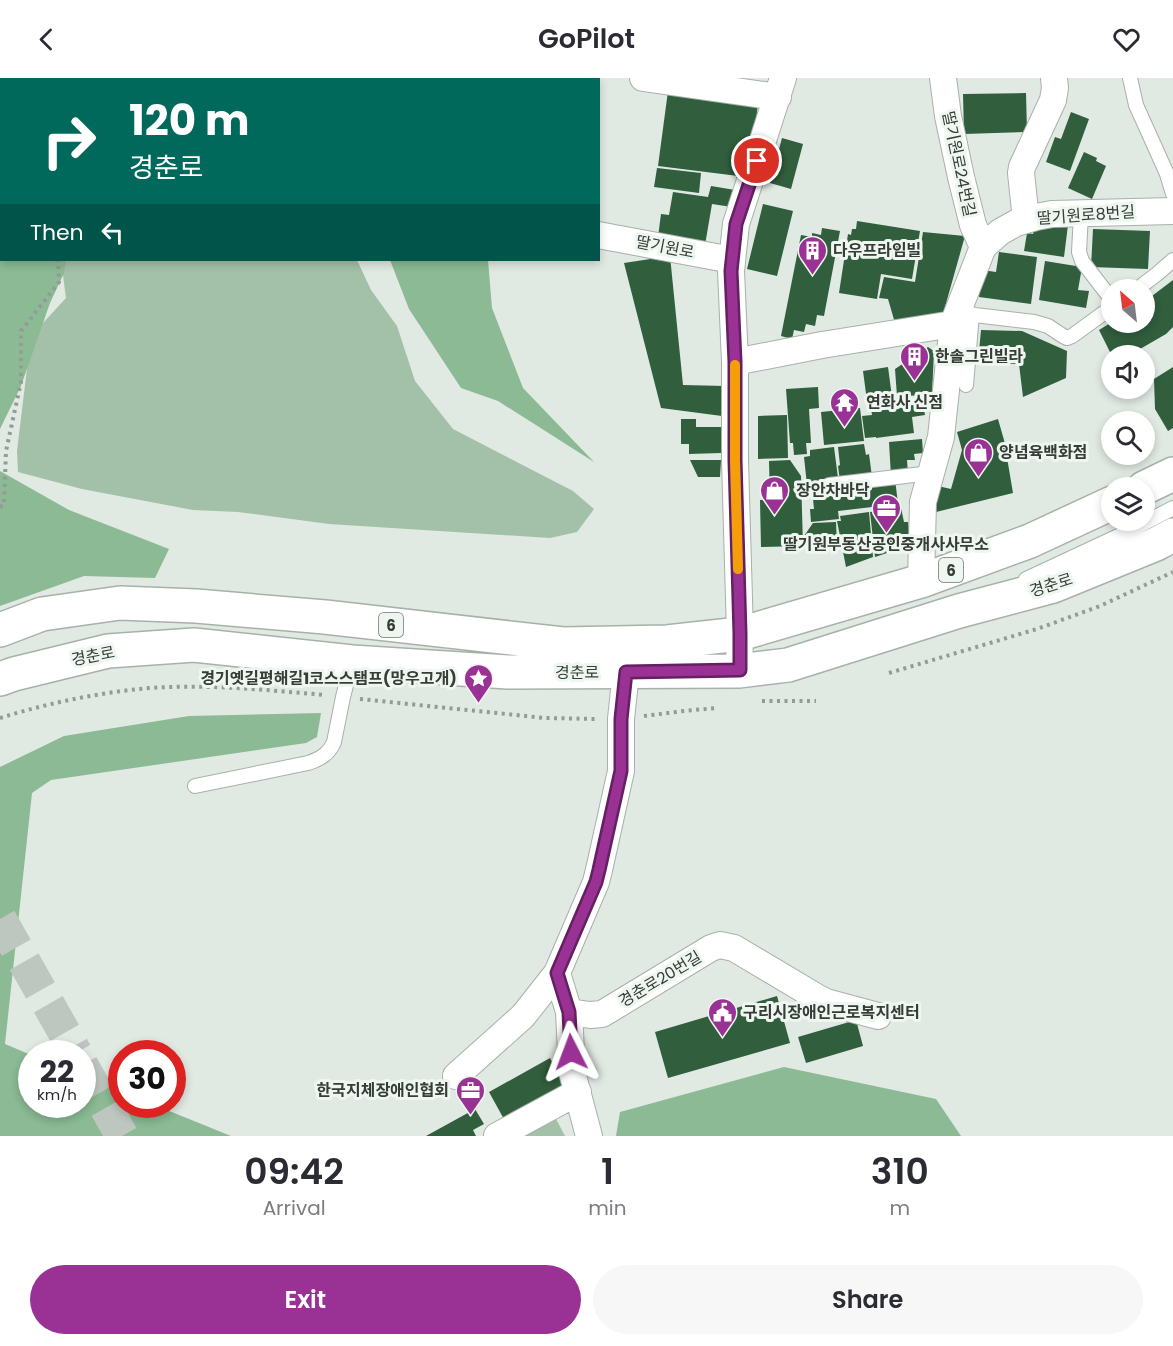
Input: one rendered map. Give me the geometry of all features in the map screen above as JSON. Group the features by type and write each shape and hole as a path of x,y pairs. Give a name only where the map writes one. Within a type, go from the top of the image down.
{"main road":[{"path":"1155,483 1173,474"},
{"name":"경춘로","path":"0,630 42,614 120,603 196,606 325,617 563,644 667,642 740,634 921,581 1030,542 1101,508"},
{"name":"경춘로","path":"0,679 108,651 195,645 352,662 508,672 740,670 788,665 959,611 1053,586 1173,536"}],"street":[{"path":"643,78 780,88 736,224 731,271 735,362 740,670"},
{"name":"딸기원로24번길","path":"943,78 948,116 961,177 973,225 983,247"},
{"path":"1026,220 1022,167 1053,100 1054,78"},
{"name":"딸기원로8번길","path":"983,247 1000,232 1016,223 1052,214 1173,211"},
{"name":"딸기원로","path":"600,235 732,260"},
{"path":"921,581 923,502 941,437 961,317 983,247"},
{"path":"735,362 961,317"},
{"path":"456,1076 523,1016 557,973 596,882 621,771 621,719 626,672"},
{"name":"경춘로20번길","path":"569,1012 602,1014 711,948 720,945 734,948 826,1002 878,1016"},
{"path":"557,973 569,1012 572,1072 589,1136"},
{"path":"497,1136 578,1092"}],"lane":[{"path":"1130,78 1136,105 1167,174 1173,194"},
{"path":"1081,214 1079,252 1082,261 1101,286"},
{"path":"1150,279 1173,260"},
{"path":"966,385 961,317 1042,323 1067,338 1101,315"},
{"path":"829,485 931,473"},
{"path":"959,611 1173,508"},
{"path":"195,786 316,761 325,755 334,742 352,662"}],"path":[{"path":"0,507 4,505 6,451 21,382 21,331 59,282 58,261"},
{"path":"889,673 1037,629 1100,606 1173,572"},
{"path":"0,718 42,706 101,694 140,689 178,688 228,688 343,697 545,718 621,719 716,708"},
{"path":"762,701 816,701"}],"green space":[{"path":"0,261 66,261 64,273 50,303 21,386 0,429"},
{"path":"61,261 357,261 371,290 397,326 415,381 453,429 573,491 594,509 577,532 550,538 329,524 238,512 193,510 82,489 18,472 17,451 31,336 66,298"},
{"path":"390,261 488,261 492,308 523,388 594,462 498,401 461,388 409,309"},
{"path":"0,471 69,510 169,549 155,578 84,576 0,606"},
{"path":"321,713 317,737 306,743 51,780 32,793 5,1044 18,1050 18,1118 96,1118 96,1081 108,1087 108,1118 186,1118 231,1136 0,1136 0,767 64,736 189,716"},
{"path":"784,1067 936,1099 961,1136 616,1136 620,1112"},
{"path":"555,1117 565,1136 518,1136"}],"building":[{"path":"668,91 758,103 753,147 742,145 738,176 658,166"},
{"path":"1026,93 1027,132 964,134 963,94"},
{"path":"1071,112 1089,119 1070,171 1046,162 1055,137 1061,139"},
{"path":"782,138 803,144 791,189 770,183"},
{"path":"1084,152 1097,158 1096,161 1106,166 1092,199 1068,188"},
{"path":"657,168 701,173 699,193 654,187"},
{"path":"711,186 735,190 732,207 712,204 705,245 658,237 661,214 669,215 673,192 708,197"},
{"path":"763,204 793,211 777,276 747,269"},
{"path":"857,221 920,231 912,279 881,274 877,299 839,293 848,234 851,235 852,229 856,229"},
{"path":"1035,225 1068,225 1064,257 1024,251 1027,233 1033,234"},
{"name":"다우프라임빌","path":"822,228 840,231 824,316 817,315 815,326 806,324 804,332 794,330 792,339 781,336 801,235 812,237 812,233 821,235"},
{"path":"1093,229 1150,231 1148,269 1091,267"},
{"path":"923,232 965,236 943,314 895,323 888,299 879,298 884,277 915,282"},
{"path":"999,252 1037,257 1031,304 979,297 982,270 996,272"},
{"path":"670,256 683,385 725,386 722,416 661,408 624,263"},
{"path":"1045,261 1082,267 1078,290 1089,291 1086,308 1039,300"},
{"path":"1173,280 1173,327 1147,345 1106,345 1099,330 1101,329 1101,333 1155,333 1155,294"},
{"path":"981,330 1022,331 1067,351 1066,378 1023,397 1019,364 978,362"},
{"name":"한솔그린빌라","path":"928,347 934,351 932,395 897,396 895,369"},
{"path":"888,367 892,397 867,401 863,371"},
{"path":"1173,367 1173,428 1168,431 1155,409 1155,378"},
{"path":"818,387 819,408 809,409 811,443 806,443 807,454 794,455 793,443 790,443 786,389"},
{"path":"923,404 925,415 912,417 914,433 865,438 862,416 872,415 871,408"},
{"path":"860,408 864,441 824,445 821,412"},
{"path":"787,415 788,458 758,459 758,416"},
{"path":"681,419 696,419 696,427 721,427 721,453 689,454 689,444 681,444"},
{"path":"998,419 1013,493 932,513 938,486 951,489 962,450 957,432"},
{"path":"922,439 923,453 914,454 915,460 907,460 908,474 891,476 889,442"},
{"path":"864,444 866,455 869,454 872,477 840,481 838,447"},
{"path":"834,447 838,478 824,480 825,483 807,485 804,457 810,456 810,450"},
{"path":"690,460 721,460 720,477 698,477"},
{"path":"790,460 801,476 803,546 761,547 760,500 770,500 769,461"},
{"path":"895,479 898,504 838,511 839,519 811,522 810,509 814,509 812,489"},
{"path":"901,508 904,522 908,522 911,545 875,557 870,512"},
{"path":"869,512 873,557 846,567 837,521 841,521 840,516"},
{"path":"836,522 837,546 805,547 804,536 813,523"},
{"name":"구리시장애인근로복지센터","path":"777,996 790,1043 668,1078 655,1032"},
{"path":"856,1020 863,1046 806,1063 798,1037"},
{"path":"550,1058 566,1087 505,1121 489,1092"},
{"name":"한국지체장애인협회","path":"475,1109 484,1124 473,1130 476,1136 426,1136"}],"tunnel":[{"path":"0,919 69,1040"},
{"path":"96,1090 122,1136"}],"slow traffic":[{"path":"735,365 738,569"}],"place":[{"name":"다우프라임빌","path":"812,276"},
{"name":"한솔그린빌라","path":"914,382"},
{"name":"연화사 신점","path":"845,428"},
{"name":"양념육백화점","path":"978,478"},
{"name":"장안차바닥","path":"775,516"},
{"name":"딸기원부동산공인중개사사무소","path":"886,534"},
{"name":"경기옛길평해길1코스스탬프(망우고개)","path":"478,704"},
{"name":"구리시장애인근로복지센터","path":"722,1038"},
{"name":"한국지체장애인협회","path":"470,1116"}],"route":[{"path":"571,1052 569,1012 557,973 599,870 621,771 621,719 626,672 740,670 735,362 731,271 736,224 757,161"}]}
